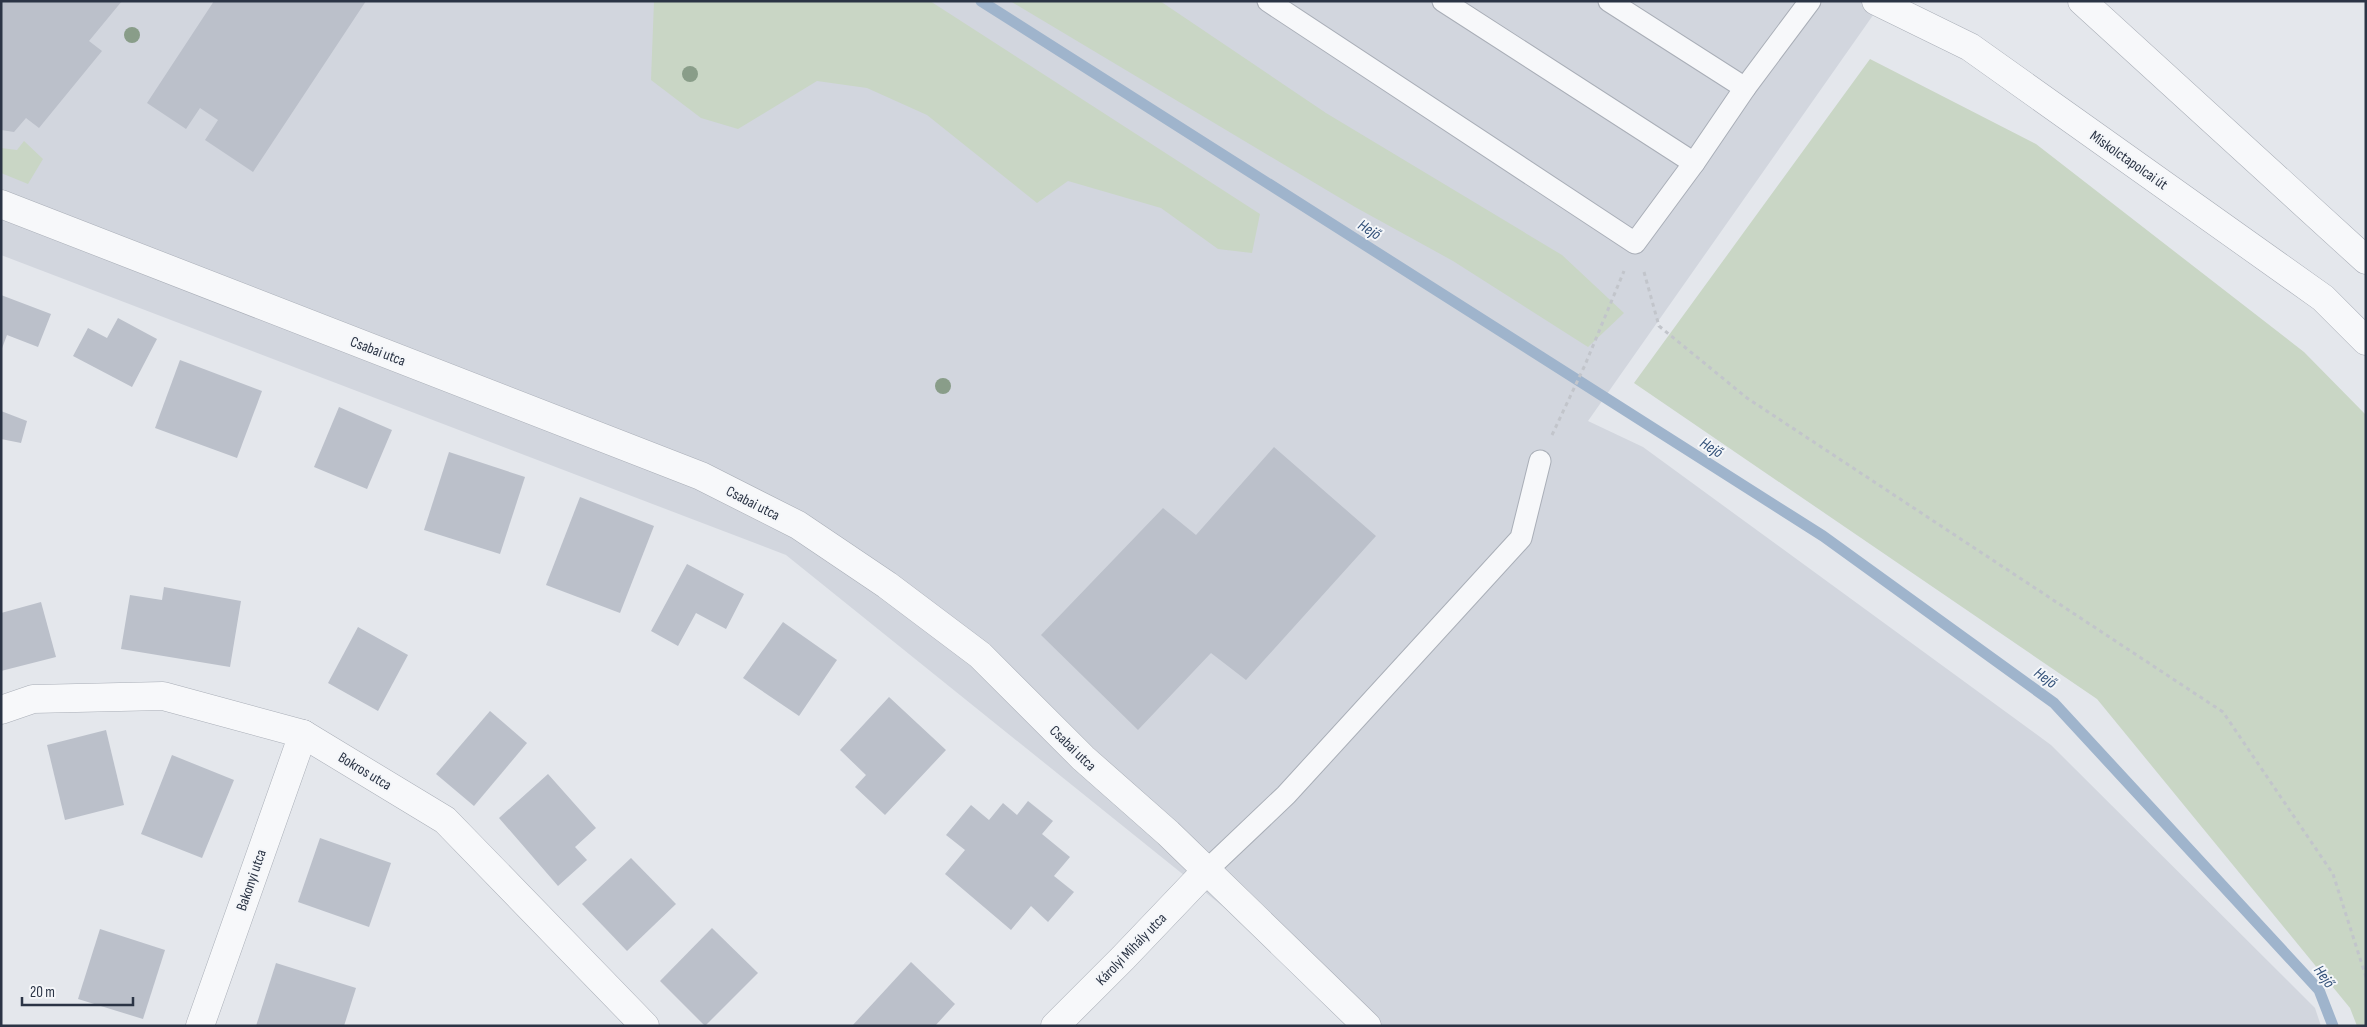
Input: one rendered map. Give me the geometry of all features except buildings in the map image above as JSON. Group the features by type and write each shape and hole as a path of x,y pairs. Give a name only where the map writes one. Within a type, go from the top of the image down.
{"street":[{"name":"Miskolctapolcai út","path":"1876,1 1970,47 2323,298 2366,341"},
{"path":"2082,1 2366,260"},
{"name":"Csabai utca","path":"1,204 701,476 798,525 886,585 980,655 1083,758 1168,833 1367,1026"},
{"name":"Bokros utca","path":"1,710 33,699 163,696 303,734 445,820 645,1026"},
{"name":"Bakonyi utca","path":"200,1026 303,734"},
{"name":"Károlyi Mihály utca","path":"1054,1026 1123,958 1206,871"}],"lane":[{"path":"1268,1 1635,243 1810,1"},
{"path":"1443,1 1694,163"},
{"path":"1609,1 1746,88"},
{"path":"1206,871 1286,795 1521,538 1540,461"}],"path":[{"path":"1540,461 1585,365 1635,243"},
{"path":"1635,243 1659,326 1747,398 2223,712 2333,874 2366,977"}],"shaded area":[{"path":"1,1 1883,1 1588,421 1643,447 2051,745 2315,1008 2321,1026 1348,1026 1236,917 786,555 1,255"}],"green space":[{"path":"654,1 930,1 1260,214 1252,253 1218,249 1161,208 1068,181 1037,203 927,115 867,88 817,81 738,129 701,118 651,80"},
{"path":"1010,1 1160,1 1326,113 1562,255 1624,313 1588,347 1453,261 1355,207"},
{"path":"1870,59 2036,144 2304,352 2366,415 2366,1026 2357,1026 2350,1008 2097,699 1634,383"},
{"path":"24,141 43,159 28,184 1,173 1,148 17,150"}],"waterway":[{"name":"Hejő","path":"981,1 1823,536 2054,703 2319,990 2333,1026"}]}
